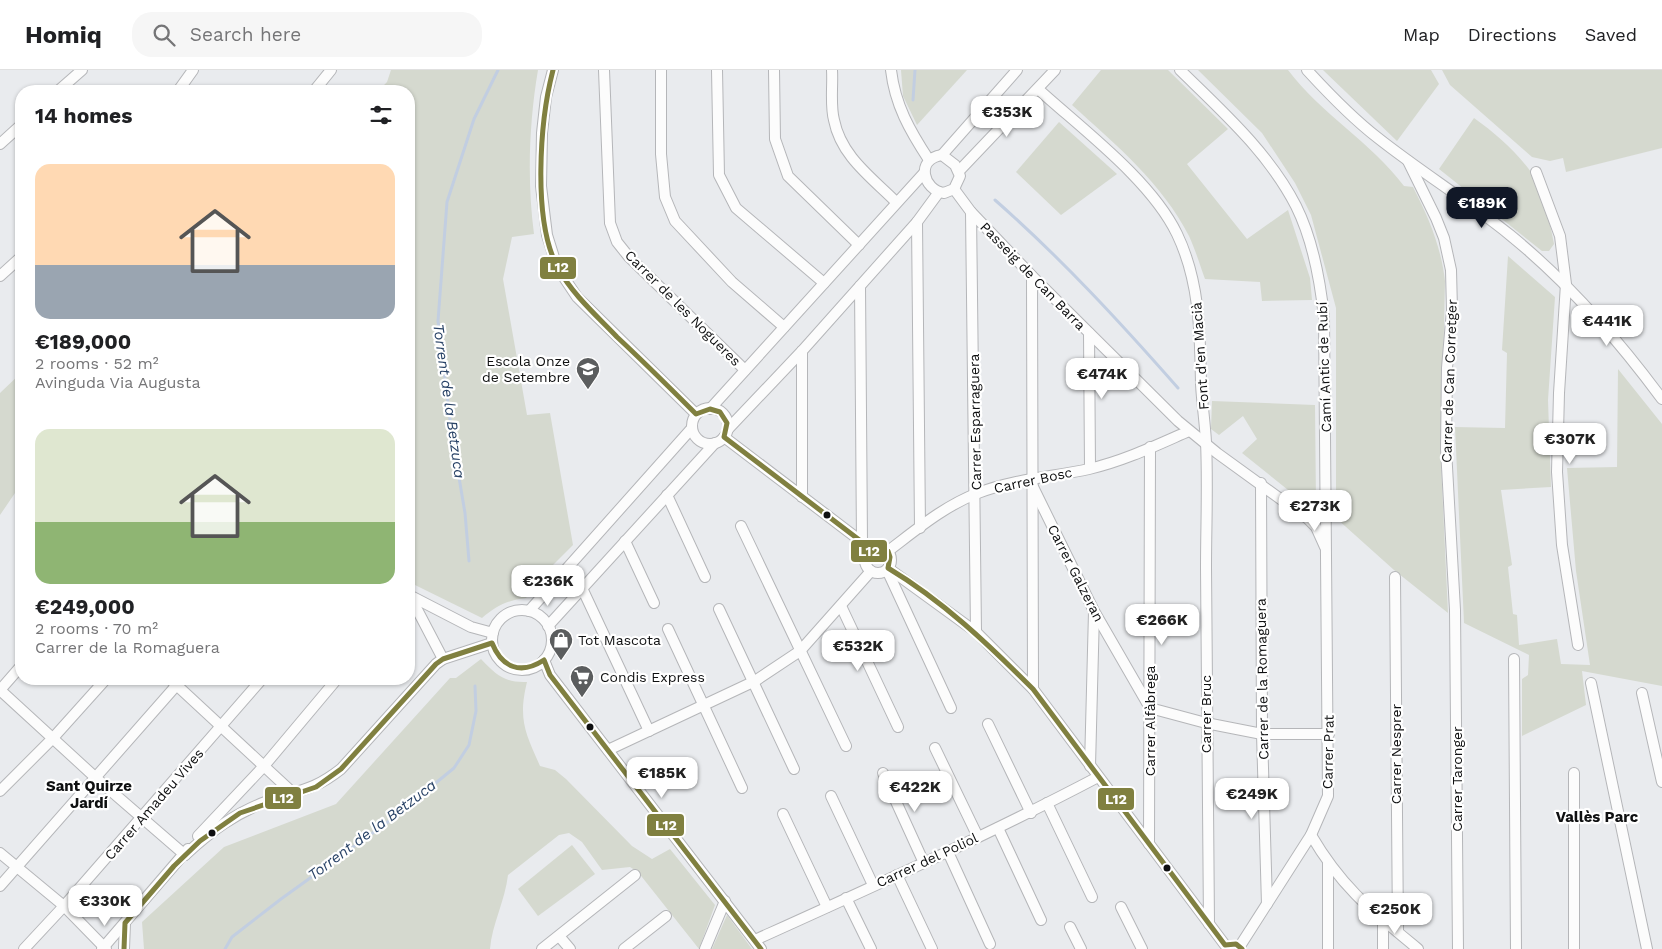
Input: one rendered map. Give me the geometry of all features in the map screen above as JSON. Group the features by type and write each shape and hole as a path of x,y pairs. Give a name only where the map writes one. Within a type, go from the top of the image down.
{"street":[{"path":"65,85 82,70"},
{"path":"183,85 194,70"},
{"path":"319,85 331,70"},
{"path":"552,70 546,97 542,133 541,186 547,235 557,266 577,297 696,414"},
{"name":"Carrer de les Nogueres","path":"604,70 610,222 617,242 629,257 745,370"},
{"path":"661,70 661,154 666,197 675,220 732,282 784,326"},
{"path":"717,70 720,175 736,208 824,283"},
{"path":"774,70 775,139 788,176 859,245"},
{"path":"832,70 833,118 838,136 848,155 896,202"},
{"path":"891,70 893,91 900,108 910,130 929,160"},
{"path":"942,155 1017,70"},
{"path":"924,173 932,188 939,192 950,192 954,189 958,184 959,171 1055,70"},
{"name":"Camí Antic de Rubí","path":"1180,70 1264,156 1288,191 1305,230 1317,271 1324,317 1328,564"},
{"path":"1307,70 1359,122 1408,161 1509,234 1566,284 1609,329 1662,399"},
{"name":"Font d'en Macià","path":"1038,89 1127,169 1159,206 1176,232 1187,258 1196,292 1201,330 1201,385 1206,444"},
{"path":"0,144 15,130"},
{"path":"696,414 710,408 745,370 924,173 925,166 933,156 942,155 948,158 959,171"},
{"name":"Carrer de Can Corretger","path":"1408,161 1444,238 1451,270 1452,310 1447,368 1446,449 1455,610"},
{"path":"1536,172 1560,236 1566,284 1559,384 1558,472 1562,544 1578,645"},
{"name":"Passeig de Can Barra","path":"954,189 971,212 1032,276 1189,431 1261,483 1316,527 1325,545 1328,564"},
{"path":"548,626 802,351 917,222 939,192"},
{"name":"Carrer Esparraguera","path":"971,212 976,494 976,632"},
{"path":"917,222 920,528"},
{"path":"0,276 15,262"},
{"name":"Carrer Galzeran","path":"1032,276 1033,482 1094,611 1150,708"},
{"path":"860,286 862,542"},
{"path":"1089,333 1090,468"},
{"path":"802,351 802,497"},
{"path":"710,408 724,416 722,436"},
{"path":"528,611 692,428 696,414"},
{"path":"692,428 698,440 708,444 722,436"},
{"name":"Carrer Bosc","path":"888,551 946,508 976,494 1122,460 1189,431"},
{"path":"722,436 862,542 869,551 866,565 871,571 881,573 887,569"},
{"name":"Carrer Bruc","path":"1206,444 1206,723 1210,924"},
{"name":"Carrer Alfàbrega","path":"1150,448 1150,844"},
{"path":"1033,482 1033,689"},
{"name":"Carrer de la Romaguera","path":"1261,483 1262,734 1266,904"},
{"path":"667,495 705,577"},
{"path":"1300,513 1309,515 1320,513 1327,501"},
{"path":"741,526 846,746"},
{"path":"625,541 654,603"},
{"path":"869,551 880,548 888,551 890,557 887,569 951,708"},
{"name":"Carrer Prat","path":"1241,948 1266,904 1311,835 1328,796 1328,564"},
{"path":"887,569 976,632 1033,689 1210,924 1223,947 1232,943 1241,948"},
{"path":"608,750 752,682 800,651 871,571"},
{"name":"Carrer Nesprer","path":"1395,577 1398,932"},
{"path":"582,588 649,731"},
{"path":"415,597 493,638"},
{"path":"415,605 443,659"},
{"path":"841,606 898,728"},
{"path":"719,609 794,769"},
{"name":"Carrer Taronger","path":"1455,610 1458,949"},
{"path":"528,611 536,614 548,626 552,637 550,649 544,660 537,666 518,670 501,661 493,638 498,622 504,616 512,612 528,611"},
{"path":"1090,766 1094,611"},
{"path":"668,629 702,706 742,788"},
{"path":"0,853 64,906 104,948 184,855 207,835 231,818 270,801 317,787 341,769 425,676 443,659 493,638"},
{"path":"1514,659 1516,949"},
{"path":"544,660 550,675 761,949"},
{"path":"15,673 0,690 184,855"},
{"path":"1592,683 1647,949"},
{"path":"0,791 53,738 101,685"},
{"path":"0,886 96,778 173,685"},
{"path":"180,685 294,794"},
{"name":"Carrer Amadeu Vives","path":"24,949 64,906 257,685"},
{"path":"184,855 191,843 264,766 333,685"},
{"path":"1642,693 1662,782"},
{"path":"1150,708 1206,723 1262,734 1329,734"},
{"path":"988,724 1030,813"},
{"path":"935,748 978,837"},
{"path":"883,773 924,863"},
{"path":"1574,773 1574,949"},
{"name":"Carrer del Poliol","path":"754,940 948,852 1030,813 1098,777"},
{"path":"832,796 873,885"},
{"path":"1048,803 1092,897"},
{"path":"783,814 827,907"},
{"path":"998,828 1041,920"},
{"path":"1311,835 1328,863 1344,884 1383,921 1418,949"},
{"path":"948,852 990,944"},
{"path":"1328,863 1328,949"},
{"path":"542,949 635,875"},
{"path":"897,875 932,949"},
{"path":"846,898 871,949"},
{"path":"705,949 725,901"},
{"path":"1122,907 1142,949"},
{"path":"624,949 666,916"},
{"path":"1383,921 1383,949"},
{"path":"124,949 125,923"},
{"path":"1070,927 1081,949"},
{"path":"559,936 570,949"}],"shaded area":[{"path":"391,70 538,70 530,152 530,193 534,234 512,237 503,279 527,415 550,413 573,545 551,567 526,598 502,604 482,618 415,585 415,85 384,85"},
{"path":"901,70 967,70 917,125 903,96"},
{"path":"1101,70 1168,70 1228,129 1187,164 1247,239 1288,210 1310,278 1312,300 1262,301 1260,282 1205,279 1189,236 1165,199 1136,165 1072,105"},
{"path":"1198,70 1288,70 1315,101 1377,156 1404,186 1413,187 1424,210 1434,233 1445,281 1441,464 1448,613 1394,570 1336,518 1336,308 1311,215 1295,183 1262,133"},
{"path":"1323,70 1431,70 1439,84 1397,141"},
{"path":"1442,70 1662,70 1662,148 1566,172 1563,158 1550,161 1532,157 1450,85"},
{"path":"1474,118 1510,148 1532,175 1544,204 1553,236 1554,244 1549,251 1542,251 1439,169"},
{"path":"1059,122 1117,174 1061,215 1016,172"},
{"path":"1508,256 1555,297 1548,400 1551,487 1501,490 1512,565 1508,567 1513,614 1517,615 1519,645 1557,639 1561,664 1590,665 1576,571 1567,468 1617,467 1618,369 1662,424 1662,686 1582,671 1586,705 1522,736 1522,679 1528,675 1529,655 1464,623 1455,427 1505,428 1507,353 1502,350"},
{"path":"15,379 15,493 0,515 0,393"},
{"path":"1212,401 1315,405 1316,504 1308,506 1242,453 1257,439 1243,416 1219,435 1211,429"},
{"path":"481,659 501,677 513,681 527,682 523,706 524,725 540,766 555,770 566,779 632,846 652,859 670,849 715,905 699,949 638,872 630,867 602,870 582,842 569,833 559,835 508,875 490,949 144,949 142,922 224,847 336,804 450,678 456,678"},
{"path":"572,845 595,874 538,916 518,889"},
{"path":"727,915 752,949 712,949"}],"waterway":[{"name":"Torrent de la Betzuca","path":"469,561 465,513 452,436 438,321 447,202 474,119 498,70"},
{"path":"913,100 915,70"},
{"path":"995,200 1090,291 1178,388"},
{"name":"Torrent de la Betzuca","path":"225,949 232,937 392,819 454,768 469,745 476,711 475,686"}],"transit line":[{"name":"L12","path":"553,70 548,91 542,142 541,170 544,224 550,248 558,268 571,287 617,337 696,414 710,409 720,412 727,423 724,437 862,542 869,551 880,548 888,551 890,557 888,568 928,594 1016,672 1033,689 1225,945 1236,944 1242,949"},
{"name":"L12","path":"124,949 125,923 174,866 200,841 240,813 316,787 341,769 436,664 443,659 492,643 501,658 513,666 520,668 528,667 544,660 550,675 761,949"}],"place":[{"name":"Escola Onze de Setembre","path":"588,390"},
{"name":"Tot Mascota","path":"561,661"},
{"name":"Condis Express","path":"582,698"}],"district":[{"name":"Sant Quirze Jardí","path":"89,794"},
{"name":"Vallès Parc","path":"1597,817"}]}
